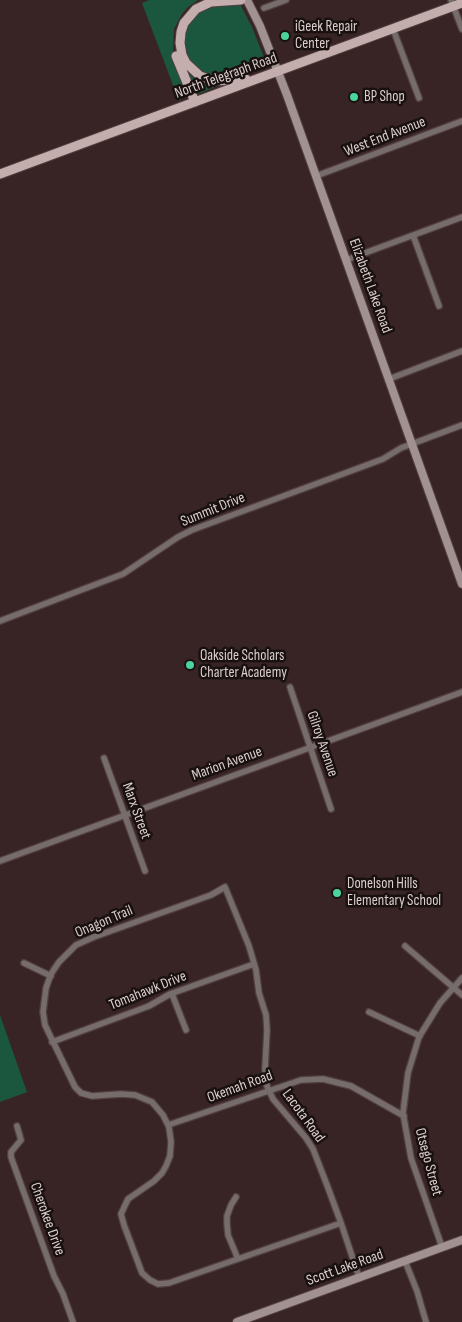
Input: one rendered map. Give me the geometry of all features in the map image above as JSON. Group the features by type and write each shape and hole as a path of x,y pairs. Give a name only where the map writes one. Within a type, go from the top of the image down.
{"main road":[{"path":"195,102 176,54 174,38 178,24 184,14 193,5 202,0"},
{"path":"241,0 211,2 193,12 182,28 180,39 181,51 189,67 207,80 219,82 259,78"},
{"name":"Elizabeth Lake Road","path":"247,0 260,26 278,71 462,584"},
{"name":"North Telegraph Road","path":"0,174 393,29 455,3"},
{"name":"Scott Lake Road","path":"237,1322 462,1240"}],"street":[{"path":"264,8 286,0"},
{"path":"455,3 462,28"},
{"path":"393,29 419,98"},
{"name":"West End Avenue","path":"316,176 462,121"},
{"path":"346,260 462,216"},
{"path":"413,235 439,306"},
{"path":"389,379 462,351"},
{"name":"Summit Drive","path":"0,620 123,574 178,537 192,530 383,459 402,448 462,425"},
{"name":"Gilroy Avenue","path":"290,687 331,809"},
{"name":"Marion Avenue","path":"0,861 462,692"},
{"name":"Marx Street","path":"104,758 145,871"},
{"name":"Onagon Trail","path":"254,964 226,887 76,945 59,962 50,976 46,988 43,1012 45,1025 75,1088 81,1093 92,1096 134,1095 152,1102 163,1115 168,1125 171,1142 170,1156 166,1166 162,1173 154,1180 128,1199 122,1214 124,1225 140,1269 150,1280 158,1284 169,1283 341,1223"},
{"path":"405,946 462,995"},
{"path":"24,962 50,976"},
{"name":"Tomahawk Drive","path":"52,1042 148,1006 172,994 254,964"},
{"name":"Lacota Road","path":"254,964 259,993 266,1016 265,1069 268,1090 273,1099 306,1138 313,1150 359,1277"},
{"name":"Otsego Street","path":"442,1247 411,1158 404,1116 408,1073 420,1036 440,1003 462,978"},
{"path":"172,994 186,1030"},
{"path":"369,1012 420,1036"},
{"name":"Okemah Road","path":"168,1125 302,1080 337,1082 361,1091 404,1116"},
{"name":"Cherokee Drive","path":"17,1126 21,1140 10,1156 73,1322"},
{"path":"236,1197 229,1211 227,1224 228,1235 238,1260"},
{"path":"405,1261 417,1291 426,1322"}],"green space":[{"path":"149,0 198,0 182,14 174,29 173,53 187,89 185,95 179,101 142,3"},
{"path":"240,4 252,27 267,65 229,79 204,76 185,57 182,36 191,18 208,6"},
{"path":"185,18 182,61 222,84 196,95 177,53"},
{"path":"0,1015 27,1092 0,1102"}],"place":[{"name":"iGeek Repair Center","path":"285,36"},
{"name":"BP Shop","path":"354,97"},
{"name":"Oakside Scholars Charter Academy","path":"190,665"},
{"name":"Donelson Hills Elementary School","path":"337,893"}]}
